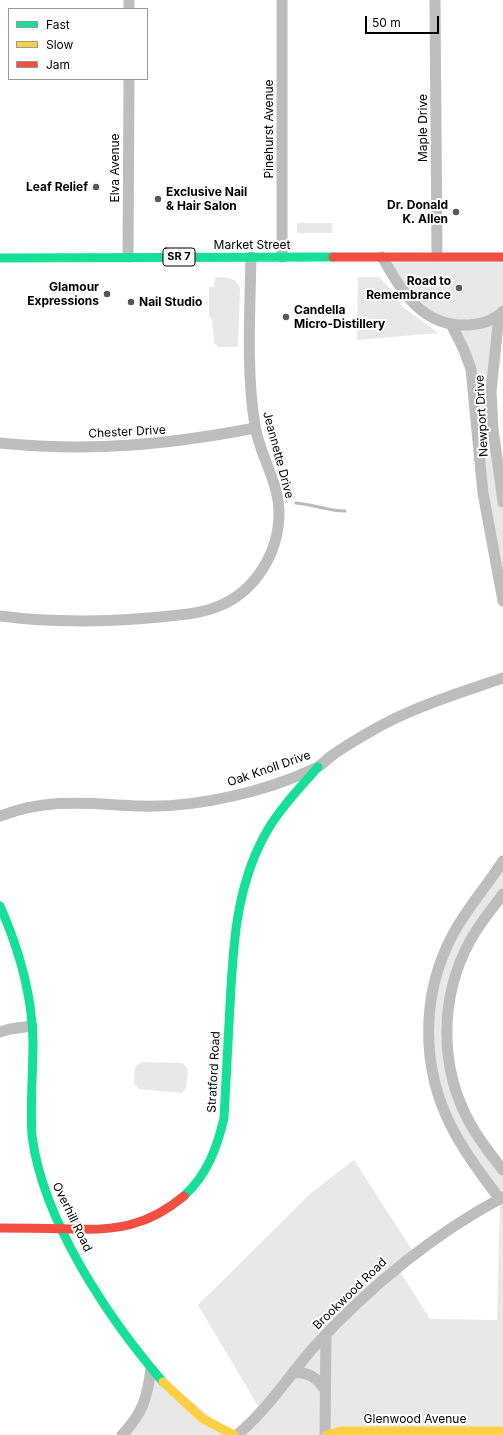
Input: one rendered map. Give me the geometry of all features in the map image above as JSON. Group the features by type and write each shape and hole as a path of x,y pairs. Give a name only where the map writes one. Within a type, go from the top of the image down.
{"street":[{"name":"Pinehurst Avenue","path":"282,0 282,257"},
{"name":"Maple Drive","path":"435,0 436,256"},
{"name":"Elva Avenue","path":"128,257 129,80"},
{"name":"Jeannette Drive","path":"0,616 66,620 138,619 201,612 218,607 235,598 252,583 260,573 271,553 278,531 279,513 275,487 255,428 250,370 250,257"},
{"name":"Newport Drive","path":"382,257 397,284 410,301 424,313 437,321 451,324 473,325 501,313"},
{"name":"Market Street","path":"0,258 503,257"},
{"name":"Newport Drive","path":"483,493 502,497 493,428 491,392 501,313"},
{"name":"Newport Drive","path":"451,324 464,350 471,369 483,493 503,601"},
{"name":"Chester Drive","path":"0,443 51,447 120,447 191,440 255,428"},
{"name":"Oak Knoll Drive","path":"0,816 36,806 54,803 86,802 154,806 207,802 254,791 318,767 360,737 408,712 503,678"},
{"name":"Stratford Road","path":"0,1228 106,1230 128,1227 149,1220 169,1209 183,1198 197,1183 209,1165 218,1146 224,1118 233,945 236,917 242,895 252,863 272,824 286,804 318,767"},
{"path":"502,1198 467,1154 450,1126 435,1084 429,1052 429,1012 435,979 452,936 503,861"},
{"path":"503,894 479,925 463,955 451,992 447,1024 449,1061 456,1092 468,1120 479,1139 503,1170"},
{"name":"Overhill Road","path":"0,906 16,944 23,973 32,1026 32,1123 34,1149 45,1190 63,1229 102,1300 151,1369 183,1404 214,1427 234,1435"},
{"path":"465,915 479,925"},
{"path":"0,1032 10,1028 32,1026"},
{"name":"Brookwood Road","path":"237,1435 260,1413 326,1334 380,1281 438,1235 502,1198"},
{"path":"326,1334 326,1435"},
{"path":"122,1435 131,1425 144,1405 151,1369"},
{"path":"293,1373 307,1373 315,1378 326,1390"},
{"name":"Glenwood Avenue","path":"326,1435 341,1431 503,1431"}],"shaded area":[{"path":"297,223 332,223 332,233 297,233"},
{"path":"382,257 503,257 503,310 493,358 503,502 503,601 472,382 451,324 424,313"},
{"path":"215,277 236,281 240,288 238,347 218,347 214,343 212,319 209,316 209,287 214,287"},
{"path":"358,277 379,277 403,307 438,333 357,340"},
{"path":"503,861 503,892 479,925 448,1008 454,1085 503,1170 503,1435 237,1435 261,1411 198,1305 311,1193 354,1160 414,1253 397,1267 430,1319 497,1320 500,1199 458,1140 429,1052 440,964"},
{"path":"142,1062 183,1063 188,1070 186,1088 182,1093 139,1089 134,1084 135,1067"},
{"path":"151,1369 234,1435 122,1435 131,1425"}],"waterway":[{"path":"296,503 345,511"}],"traffic: fast":[{"path":"0,258 333,257"},
{"path":"184,1196 205,1170 218,1140 224,1118 231,983 235,938 242,894 257,852 272,822 318,767"},
{"path":"0,906 19,955 30,1006 33,1041 31,1112 32,1136 39,1168 49,1201 81,1267 100,1298 121,1329 163,1382"}],"traffic: slow":[{"path":"163,1382 203,1419 234,1435"},
{"path":"327,1435 341,1431 503,1431"}],"traffic: jam":[{"path":"333,257 503,257"},
{"path":"0,1228 102,1229 117,1227 144,1220 157,1214 184,1196"}],"place":[{"name":"Leaf Relief","path":"96,187"},
{"name":"Exclusive Nail & Hair Salon","path":"158,199"},
{"name":"Dr. Donald K. Allen","path":"456,212"},
{"name":"Road to Remembrance","path":"459,288"},
{"name":"Glamour Expressions","path":"107,294"},
{"name":"Nail Studio","path":"131,302"},
{"name":"Candella Micro-Distillery","path":"286,317"}]}
